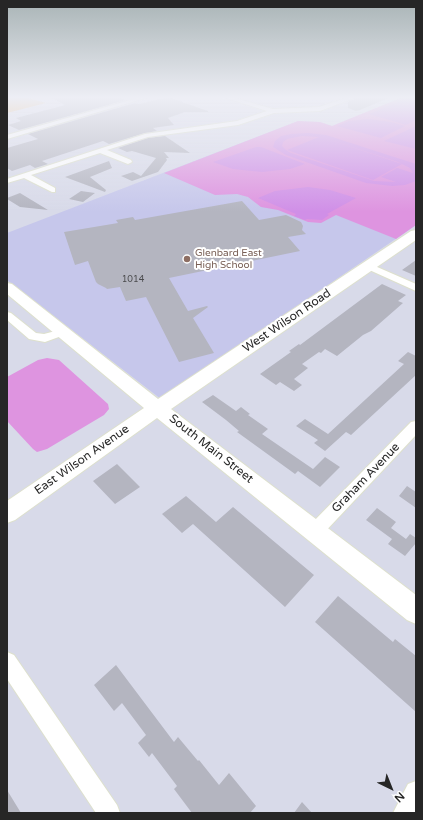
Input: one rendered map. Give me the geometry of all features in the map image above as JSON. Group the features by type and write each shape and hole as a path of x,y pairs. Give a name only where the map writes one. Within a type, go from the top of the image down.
{"street":[{"path":"7,181 143,135"},
{"path":"100,150 128,162"},
{"path":"25,175 52,190"},
{"name":"West Wilson Road","path":"158,409 416,234"},
{"path":"368,266 416,288"},
{"name":"South Main Street","path":"7,287 158,409 416,611"},
{"path":"7,315 33,336 46,338 63,332"},
{"name":"East Wilson Avenue","path":"7,513 158,409"},
{"name":"Graham Avenue","path":"315,531 416,426"},
{"path":"7,662 109,813"},
{"path":"404,813 416,792"}],"shaded area":[{"name":"Glenbard East High School","path":"261,135 416,135 416,225 161,399 7,280 7,233"},
{"path":"261,135 416,135 416,225 396,239 336,215 321,223 308,222 278,210 261,207 248,197 237,194 215,195 164,173"},
{"path":"327,135 416,164 416,181 405,185 392,186 366,183 286,155 273,147 275,141 281,136","holes":["302,136 319,137 287,150 373,180 402,164 410,168 413,173 397,168 381,177 396,182 374,181 291,153 286,150 282,146 283,142 287,139","321,137 398,162 402,164"]},
{"path":"371,135 386,135 381,138"},
{"path":"396,135 416,135 416,149 384,141"},
{"path":"256,147 261,147 305,164 290,169 262,172 233,169 213,162"},
{"path":"308,187 330,190 356,198 327,214 329,215 322,220 305,220 294,216 296,214 258,198 275,191"},
{"path":"47,358 59,360 108,404 109,409 104,415 47,449 37,452 7,421 7,377 38,360"}],"building":[{"path":"31,135 138,135 109,144 103,141 42,161 48,164 35,168 30,165 12,171 7,168 7,148 38,139"},
{"path":"165,136 190,153 164,152 169,158 166,158 167,160 158,172 132,181 121,176 133,172 141,176 156,158 132,151 127,152 118,148 148,138"},
{"path":"109,161 112,168 90,177 106,190 105,192 65,177"},
{"path":"81,191 95,193 83,202 69,199"},
{"path":"20,193 48,210 20,207 7,199"},
{"name":"Glenbard East High School","path":"242,201 259,220 286,215 301,222 303,226 302,230 306,234 288,237 300,251 169,278 188,311 208,307 193,318 214,353 179,362 146,297 126,301 120,287 107,289 98,284 88,261 75,265 64,232 118,223 116,220 133,217 135,220"},
{"path":"416,260 416,276 402,270"},
{"path":"382,284 406,295 398,301 403,303 371,331 363,335 337,356 325,349 302,364 308,368 294,379 302,385 294,391 280,382 276,385 260,374 291,352 289,351 299,344 300,345"},
{"path":"408,352 416,356 416,375 351,435 346,432 325,451 314,443 318,440 296,426 305,419 328,434 404,364 398,361"},
{"path":"213,395 236,411 241,407 250,414 248,415 268,429 262,434 313,469 325,457 340,467 320,487 298,471 295,474 237,432 239,431 202,402"},
{"path":"117,464 140,487 115,504 93,481"},
{"path":"407,486 416,492 416,508 399,496"},
{"path":"186,496 216,522 233,507 314,575 285,607 193,524 182,533 162,514"},
{"path":"377,508 396,522 391,528 406,539 410,534 416,538 416,543 405,556 388,544 392,539 366,520"},
{"path":"338,596 393,642 395,639 416,656 416,712 315,622"},
{"path":"116,665 174,742 178,737 219,785 229,773 256,806 250,813 192,813 174,789 177,786 152,753 149,757 138,743 146,735 122,703 114,711 94,685"},
{"path":"7,790 21,813 7,813"},
{"path":"302,802 312,813 294,813"}],"place":[{"name":"Glenbard East High School","path":"187,259"}]}
